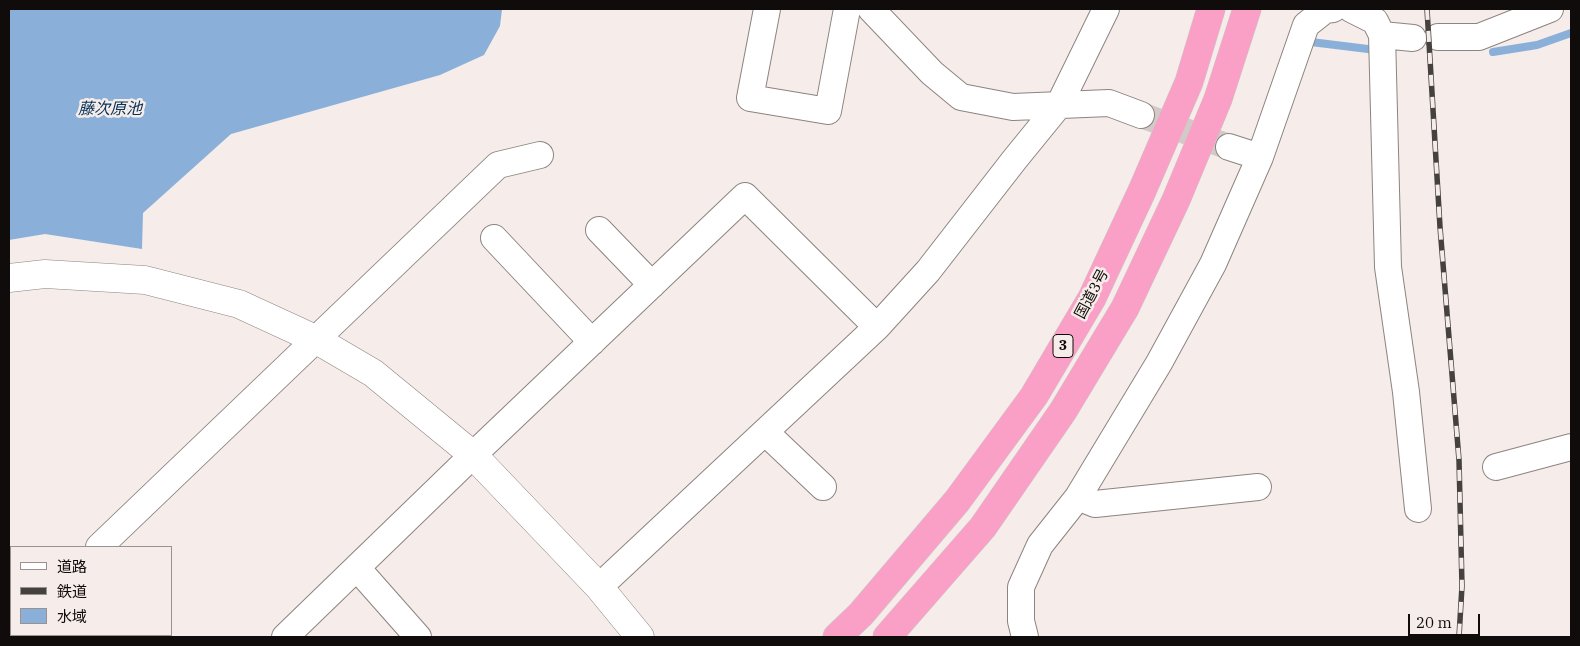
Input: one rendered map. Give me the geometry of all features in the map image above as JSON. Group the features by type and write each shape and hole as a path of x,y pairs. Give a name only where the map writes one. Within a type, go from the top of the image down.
{"highway":[{"name":"国道3号","path":"837,637 861,614 957,501 1038,388 1092,298 1142,191 1189,82 1211,9"},
{"name":"3","path":"887,637 983,527 1062,410 1125,308 1176,200 1215,108 1247,9"}],"street":[{"path":"767,9 750,98 828,111 847,9"},
{"path":"871,9 932,73 961,96 1013,106 1109,102 1141,114"},
{"path":"599,588 877,327 928,271 1059,105 1106,9"},
{"path":"1025,637 1021,621 1021,587 1040,545 1078,497 1159,363 1213,264 1260,157 1306,25 1324,10 1333,9"},
{"path":"1351,9 1375,21 1382,35 1388,268 1406,392 1418,509"},
{"path":"1382,35 1426,38 1479,37 1550,9"},
{"path":"1229,147 1260,157"},
{"path":"100,546 498,165 540,155"},
{"path":"285,637 744,196 877,327"},
{"path":"599,230 652,285"},
{"path":"494,238 592,342"},
{"path":"9,278 45,274 146,280 239,304 315,339 373,373 473,455 599,588 640,637"},
{"path":"765,432 823,487"},
{"path":"1496,467 1571,447"},
{"path":"1078,497 1095,504 1258,487"},
{"path":"357,568 418,637"}],"water":[{"name":"藤次原池","path":"9,9 502,9 500,26 484,55 440,75 231,134 143,213 142,249 45,234 9,240"}],"waterway":[{"path":"1493,52 1537,45 1571,33"},
{"path":"1311,42 1376,50"}],"tunnel":[{"path":"1141,115 1229,147"}],"railway":[{"path":"1427,9 1440,227 1459,460 1462,586 1459,637"}]}
